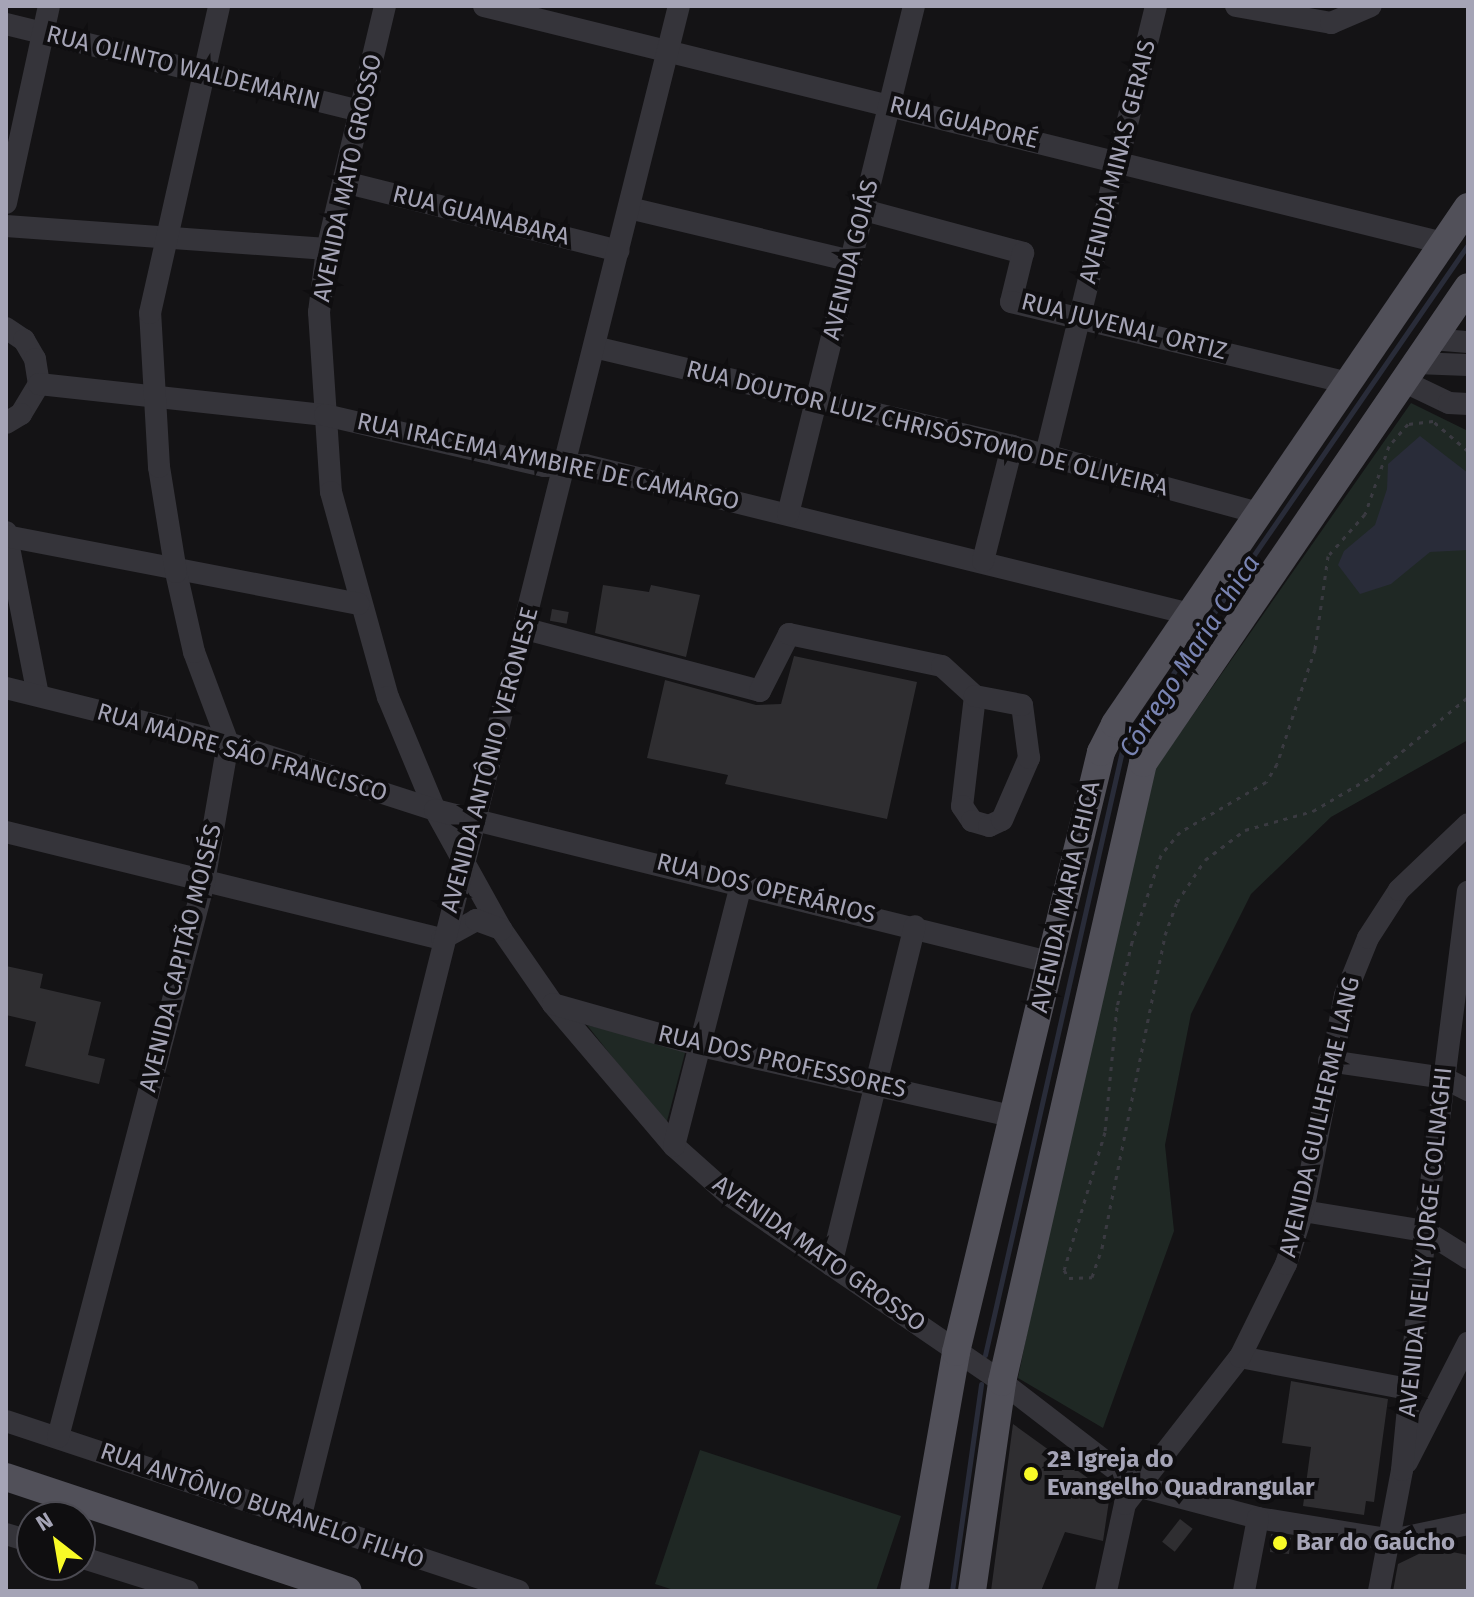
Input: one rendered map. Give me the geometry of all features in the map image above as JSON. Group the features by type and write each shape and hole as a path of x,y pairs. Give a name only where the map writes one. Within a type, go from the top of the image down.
{"main road":[{"name":"AVENIDA MARIA CHICA","path":"914,1591 956,1352 1011,1116 1053,963 1101,752 1258,513 1468,207"},
{"name":"AVENIDA MARIA CHICA","path":"972,1591 1002,1382 1143,763 1223,639 1468,287"},
{"path":"6,1477 348,1591"}],"street":[{"path":"6,203 49,6"},
{"path":"219,6 164,234 150,313 152,393 176,572 194,652 228,743"},
{"name":"AVENIDA MATO GROSSO","path":"385,6 327,249 319,312 325,415 331,492 358,604 388,697 435,810 501,929 553,1004 674,1146 729,1195 1002,1382 1137,1486"},
{"name":"RUA GUAPORÉ","path":"484,6 667,54 889,105 1443,243"},
{"name":"AVENIDA ANTÔNIO VERONESE","path":"301,1515 442,939 477,820 526,629 679,6"},
{"name":"AVENIDA GOIÁS","path":"788,514 914,6"},
{"name":"AVENIDA MINAS GERAIS","path":"1045,458 1156,6"},
{"path":"1236,6 1331,23 1367,10"},
{"name":"RUA OLINTO WALDEMARIN","path":"6,24 202,75 360,111"},
{"name":"RUA GUANABARA","path":"344,182 618,251"},
{"path":"629,208 851,261"},
{"name":"RUA JUVENAL ORTIZ","path":"864,210 1023,253 1011,302 1348,383"},
{"path":"6,226 164,234 327,249"},
{"path":"1436,333 1468,313"},
{"path":"6,328 24,340 35,359 39,384 21,414 6,423"},
{"path":"1436,333 1468,342"},
{"name":"RUA DOUTOR LUIZ CHRISÓSTOMO DE OLIVEIRA","path":"594,347 1012,446 1045,458 1258,513"},
{"path":"1409,372 1468,365"},
{"path":"1409,372 1449,403 1468,404"},
{"name":"RUA IRACEMA AYMBIRE DE CAMARGO","path":"39,384 152,393 325,415 544,466 585,465 1192,615"},
{"path":"983,561 1012,446"},
{"path":"38,695 6,534 176,572 358,604"},
{"path":"1192,615 1223,639"},
{"path":"526,629 760,691 789,634 942,666 975,696 1022,705 1029,758 1002,820 989,826 972,821 962,806 975,696"},
{"name":"RUA MADRE SÃO FRANCISCO","path":"6,688 228,743 435,810 477,820"},
{"name":"AVENIDA CAPITÃO MOISÉS","path":"58,1437 204,882 228,743"},
{"name":"RUA DOS OPERÁRIOS","path":"477,820 742,882 1053,963"},
{"name":"AVENIDA GUILHERME LANG","path":"1106,1591 1125,1504 1240,1357 1286,1264 1303,1211 1329,1061 1345,995 1368,938 1399,890 1468,824"},
{"path":"6,832 442,939 476,920 501,929"},
{"path":"674,1146 742,882"},
{"name":"AVENIDA NELLY JORGE COLNAGHI","path":"1379,1591 1392,1540 1402,1470 1425,1231 1467,901"},
{"path":"831,1265 915,926"},
{"name":"RUA DOS PROFESSORES","path":"553,1004 701,1046 1011,1116"},
{"path":"1329,1061 1444,1078 1468,1090"},
{"path":"1303,1211 1425,1231 1468,1258"},
{"path":"1402,1470 1468,1343"},
{"path":"1240,1357 1408,1389"},
{"name":"RUA ANTÔNIO BURANELO FILHO","path":"6,1421 301,1515 519,1591"},
{"path":"1137,1486 1258,1518 1392,1540 1468,1524"},
{"path":"1244,1591 1258,1518"},
{"path":"96,1562 188,1591"}],"path":[{"path":"1468,451 1433,421 1408,424 1389,446 1365,514 1328,556 1315,649 1277,764 1266,782 1180,832 1161,855 1132,942 1117,1007 1105,1132 1064,1270 1069,1278 1092,1277 1102,1248 1165,935 1177,902 1205,860 1245,830 1313,811 1371,777 1468,697"}],"shaded area":[{"path":"1411,403 1468,431 1468,740 1331,817 1251,894 1191,1014 1165,1145 1174,1231 1103,1428 1018,1378 1064,1151 1155,769"},
{"path":"587,1025 686,1049 666,1125"},
{"path":"700,1450 901,1516 876,1591 677,1591 655,1584"}],"water":[{"path":"1420,436 1468,473 1468,550 1430,552 1391,584 1360,594 1338,565 1344,551 1375,525 1387,489 1388,464"}],"building":[{"path":"603,585 649,592 651,585 700,595 686,657 595,633"},
{"path":"552,609 569,612 567,624 550,621"},
{"path":"794,656 917,682 887,819 725,784 728,775 647,758 665,680 756,705 781,704"},
{"path":"6,966 43,974 40,988 101,1002 88,1055 105,1059 99,1084 25,1066 36,1022 6,1015"},
{"path":"1291,1381 1388,1399 1374,1502 1366,1501 1364,1515 1303,1506 1311,1447 1282,1443"},
{"path":"1013,1424 1110,1494 1103,1541 1065,1532 1041,1591 991,1591"},
{"path":"1180,1519 1193,1529 1175,1552 1162,1542"},
{"name":"Bar do Gaúcho","path":"1271,1534 1291,1538 1289,1554 1270,1552"},
{"path":"1431,1548 1468,1555 1468,1591 1393,1591 1398,1564"}],"waterway":[{"name":"Córrego Maria Chica","path":"1209,620 1468,244"},
{"name":"Córrego Maria Chica","path":"985,1355 1122,751 1201,631"},
{"name":"Córrego Maria Chica","path":"952,1591 981,1384"}],"place":[{"name":"2ª Igreja do Evangelho Quadrangular","path":"1031,1474"},
{"name":"Bar do Gaúcho","path":"1280,1543"}]}
